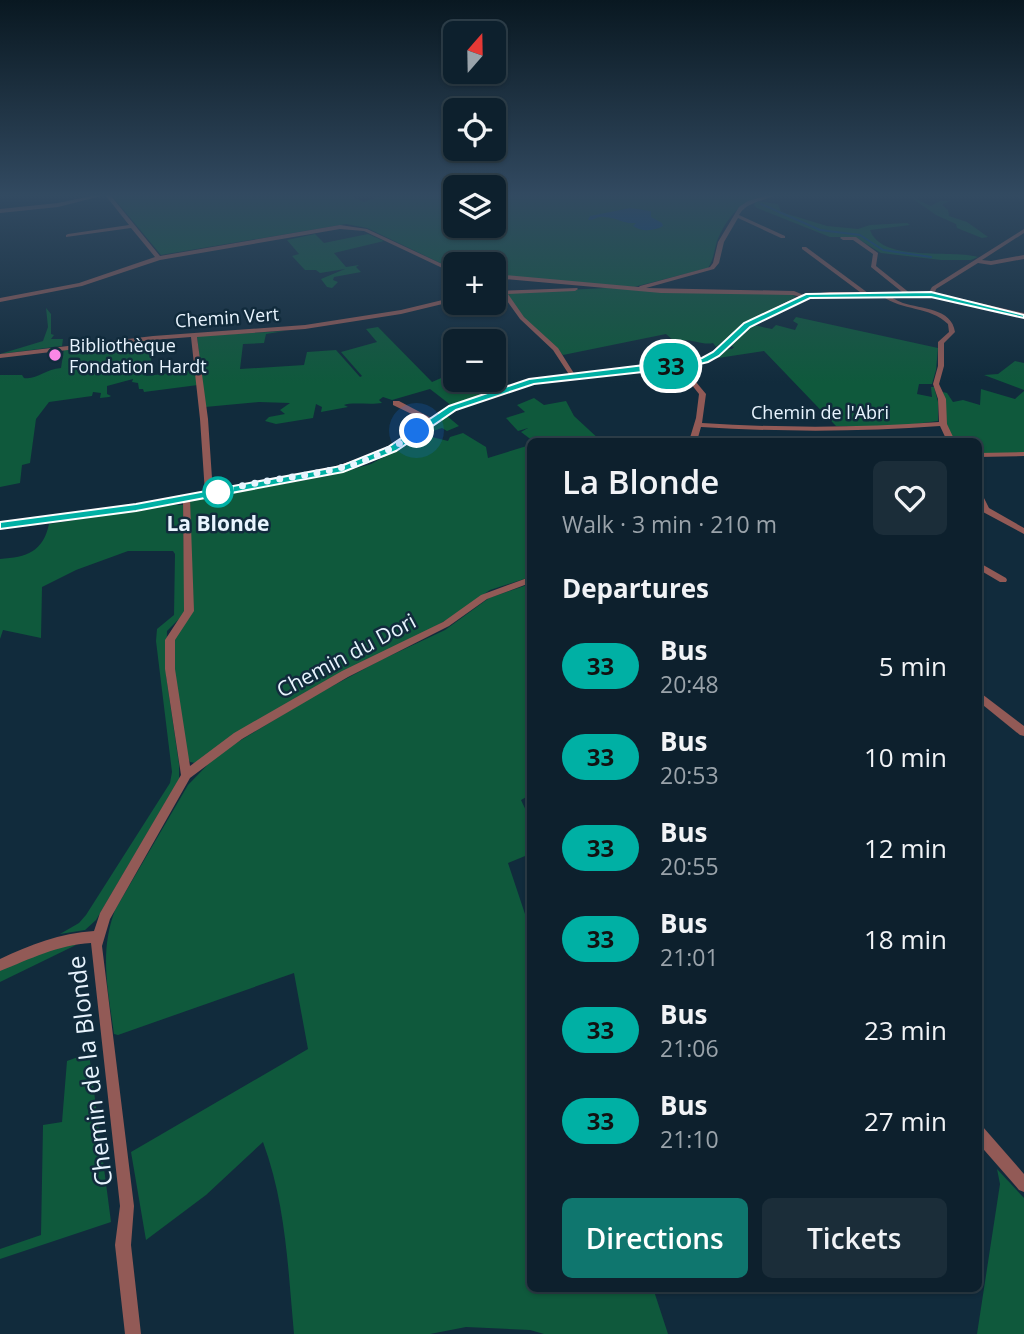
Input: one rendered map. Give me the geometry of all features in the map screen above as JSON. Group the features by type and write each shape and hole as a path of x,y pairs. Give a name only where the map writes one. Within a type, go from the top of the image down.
{"main road":[{"path":"0,525 83,516 356,465 392,449 431,420 458,406 517,386 572,375 679,365 709,359 747,325 804,297 824,294 931,294"}],"street":[{"path":"0,300 76,286 158,258"},
{"path":"426,258 443,266"},
{"path":"638,289 712,268 717,258"},
{"path":"818,258 866,294"},
{"path":"876,258 873,266 909,295"},
{"path":"981,258 936,287 931,294 1024,315"},
{"path":"977,261 989,263 1017,258"},
{"path":"506,277 638,289 794,293 804,297"},
{"path":"506,292 580,288 588,285"},
{"path":"884,295 914,309 943,316 950,322 953,330 941,342 941,366 936,384 942,399 943,424 950,438"},
{"path":"506,296 522,318 556,349 572,375"},
{"name":"Chemin Vert","path":"0,356 194,335 339,323 401,313 443,302"},
{"path":"194,335 209,494"},
{"path":"679,365 703,392 694,438"},
{"path":"396,403 431,420"},
{"name":"Chemin de l'Abri","path":"698,425 762,429 889,428 943,424"},
{"path":"982,455 1024,454"},
{"path":"186,498 189,611 170,640 170,669 187,775"},
{"path":"982,512 1024,531"},
{"path":"982,567 1004,579"},
{"name":"Chemin du Dori","path":"187,775 238,736 345,674 446,624 484,597 527,581"},
{"path":"982,698 1024,732"},
{"name":"Chemin de la Blonde","path":"133,1334 123,1245 127,1206 96,937 104,917 187,775"},
{"path":"0,965 43,946 96,937"},
{"path":"982,1137 1024,1185"}],"green space":[{"path":"294,258 339,258 346,267 359,265 356,267 361,272 334,277 333,280 338,282 332,288 327,287 321,279 345,269 320,273 316,270 305,270"},
{"path":"430,258 443,258 443,264"},
{"path":"506,258 713,258 708,268 634,287 506,276"},
{"path":"926,258 975,258 971,260"},
{"path":"606,288 791,294 796,297 745,323 716,347 713,343 674,341 666,334 563,355 519,313 507,293"},
{"path":"46,308 51,314 51,334 54,335 51,339 63,339 62,346 0,354 43,341 48,327"},
{"path":"796,317 938,348 932,384 919,384 917,394 932,397 931,387 934,387 938,402 938,421 899,426 836,426 764,351 718,358 728,349 732,349 734,347 731,346 753,325 772,329 776,325 795,330 798,324 793,321"},
{"path":"378,327 432,382 443,377 443,392 490,392 452,406 430,389 392,400 383,397 379,400 382,403 347,404 344,405 348,407 321,412 322,407 316,404 313,418 276,424 265,421 269,417 285,414 280,410 290,403 259,402 205,407 197,336 285,331 266,334 264,343 243,344 240,369 304,365 307,352 336,350 360,377 362,376 341,352 377,342 366,329"},
{"path":"153,339 150,370 146,376 196,370 198,385 144,392 139,389 138,383 132,382 133,379 107,386 107,394 111,396 109,397 100,398 101,393 93,392 92,396 49,402 36,419 30,463 22,465 20,483 0,487 0,375 22,375 29,378 61,368 64,349"},
{"path":"1015,361 1024,363 1024,390 984,375 998,374"},
{"path":"981,389 1015,399 1024,391 1024,453 982,454 982,438 953,438 947,425 943,392 947,393 953,402 963,400 980,405"},
{"path":"534,398 544,405 566,401 574,416 598,438 529,438 521,432 528,428 518,431 506,418 525,412 517,405"},
{"path":"447,416 459,426 447,431 442,428 430,432 432,437 448,441 450,437 463,433 486,447 488,458 527,446 527,578 490,590 448,619 195,763 190,762 180,721 174,647 175,637 192,610 190,501 333,475 371,464 407,444"},
{"path":"183,505 185,613 167,631 166,675 179,779 96,920 85,930 60,934 79,923 86,915 170,783 172,772 156,641 157,629 174,615 175,554 173,551 128,551 76,570 42,587 41,638 3,630 0,639 0,559 18,557 38,547 49,524"},
{"path":"527,585 527,797 521,800 527,813 527,855 508,863 527,920 527,1292 654,1292 668,1334 544,1334 530,1330 466,1327 430,1334 294,1334 281,1213 271,1165 263,1142 206,1195 146,1240 131,1152 308,1049 294,973 118,1035 114,1034 107,986 106,956 110,926 115,910 188,785 218,754 312,697 445,630 489,598"},
{"path":"76,945 0,982 0,970 32,955"},
{"path":"89,1053 111,1222 0,1259 0,1249 41,1235 43,1125 62,1122 67,1061"},
{"path":"997,1169 1024,1198 1024,1334 977,1334 1000,1184"}],"bus line":[{"name":"33","path":"0,525 136,507 343,468 392,449 431,420 453,408 532,381 688,365 709,359 747,325 791,302 809,296 931,294 1024,315"}],"place":[{"name":"Bibliothèque Fondation Hardt","path":"55,355"},
{"name":"La Blonde","path":"218,492"}],"route":[{"path":"218,492 356,465 392,449 417,431"}]}
